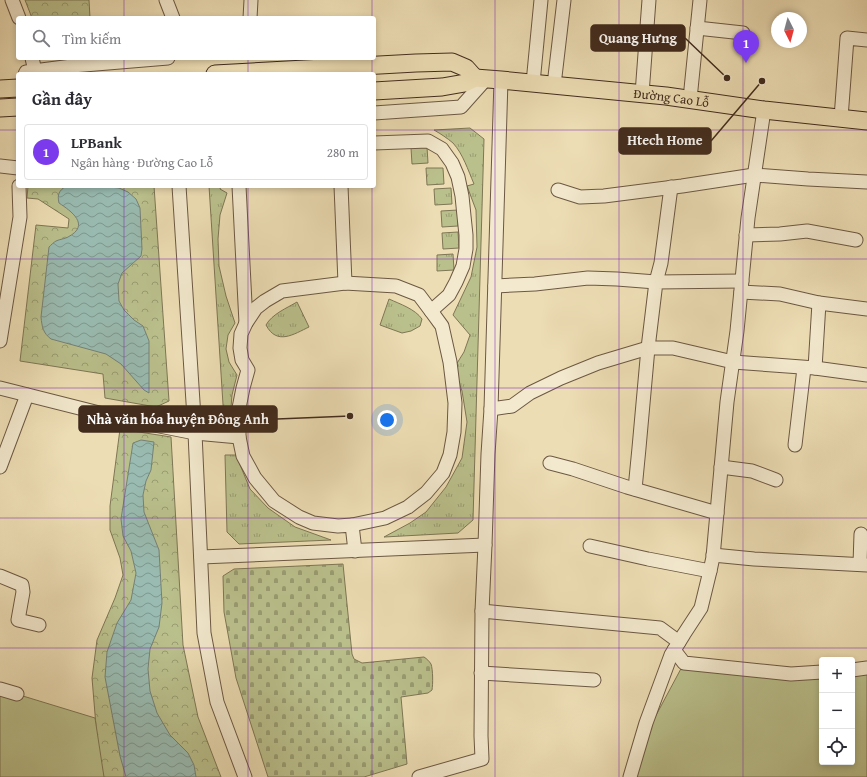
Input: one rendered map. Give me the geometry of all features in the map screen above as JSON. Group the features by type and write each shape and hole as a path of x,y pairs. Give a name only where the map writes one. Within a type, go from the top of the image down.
{"main road":[{"path":"252,72 452,62 488,79"},
{"name":"Đường Cao Lỗ","path":"376,91 442,87 488,79 690,99 764,110 867,121"},
{"path":"0,108 16,107"}],"street":[{"path":"12,0 18,16"},
{"path":"166,0 173,16"},
{"path":"250,16 251,0"},
{"path":"533,83 541,0"},
{"path":"554,85 564,0"},
{"path":"642,94 649,0"},
{"path":"690,99 700,0"},
{"path":"697,28 743,33"},
{"path":"841,118 847,38 867,40"},
{"path":"31,68 72,66 127,68 160,60"},
{"path":"370,60 416,63"},
{"path":"376,113 461,107 488,79"},
{"path":"419,777 482,759 482,611 495,286 488,79"},
{"path":"630,777 646,723 671,656 701,608 710,571 713,554 727,402 738,331 746,235 764,110"},
{"path":"376,143 428,141 442,149 452,163 458,177 462,196 466,235 466,250 463,266 449,295 431,311"},
{"path":"0,166 16,168"},
{"path":"558,190 580,197 604,196 671,188 754,175 867,182"},
{"path":"0,341 20,217 19,188"},
{"path":"179,188 195,433 204,633 217,702 245,777"},
{"path":"239,188 246,323"},
{"path":"341,188 345,283"},
{"path":"635,489 648,348 656,282 661,263 671,188"},
{"path":"746,235 780,234 807,231 856,240"},
{"path":"495,286 535,284 588,278 741,286 819,303 867,309"},
{"path":"345,283 396,286 419,295 431,311 442,326 450,362 455,403 454,432 450,455 442,472 426,493 408,507 385,518 352,525 338,526 314,523 299,517 274,501 254,478 243,456 239,436 239,408 248,370 242,360 240,348 241,334 256,308 282,291 345,283"},
{"path":"795,445 810,368 819,303"},
{"path":"491,409 512,406 530,393 561,378 592,365 648,348 673,348 733,362 810,368 867,375"},
{"path":"0,388 119,418 195,433 239,436"},
{"path":"0,467 27,395"},
{"path":"550,463 717,512"},
{"path":"721,467 752,471 776,480"},
{"path":"352,525 355,551"},
{"path":"713,554 754,559 864,564 861,534"},
{"path":"201,557 485,545"},
{"path":"590,546 710,571"},
{"path":"0,576 22,584 23,592 18,620 39,625"},
{"path":"482,611 660,628 677,646 684,663 791,674 819,672"},
{"path":"855,670 867,668"},
{"path":"481,672 594,680"},
{"path":"0,689 17,694"}],"green space":[{"path":"25,0 89,0 90,16 31,16"},
{"path":"470,128 484,139 473,520 458,533 384,537 410,523 426,512 446,487 462,458 467,422 462,391 454,368 464,352 470,335 453,315 471,277 477,247 476,210 467,186 474,184 457,147 434,130"},
{"path":"427,147 428,163 412,164 411,148"},
{"path":"426,168 443,168 444,184 427,185"},
{"path":"28,188 154,188 169,401 156,407 105,398 103,374 20,361 36,225 68,228 69,219 38,199 27,198"},
{"path":"209,188 220,188 227,193 220,215 218,239 219,266 226,296 235,323 228,335 226,349 229,362 237,375 232,395 230,419 224,420"},
{"path":"451,188 452,204 435,205 434,189"},
{"path":"458,210 458,226 442,227 441,211"},
{"path":"458,232 459,248 443,249 442,233"},
{"path":"453,254 454,270 437,271 437,255"},
{"path":"389,299 407,307 419,315 422,319 420,326 411,331 402,333 380,325"},
{"path":"297,302 309,327 292,335 280,337 275,335 266,325 280,312"},
{"path":"120,429 171,437 183,645 198,717 221,777 103,777 98,750 92,678 97,640 123,575 120,558 110,530 110,506"},
{"path":"225,455 236,455 250,489 268,508 295,527 331,540 239,544 227,532"},
{"path":"343,564 352,654 354,659 362,663 424,657 431,664 433,677 432,690 428,693 401,697 407,764 364,777 268,777 236,678 224,612 223,576 234,569"},
{"path":"684,663 819,672 819,765 855,765 855,670 867,669 867,777 630,777 638,749"},
{"path":"0,689 95,718 104,777 0,777"}],"water":[{"path":"64,188 119,188 128,192 136,199 140,208 141,256 122,273 118,284 119,301 124,310 134,320 143,326 149,341 149,393 144,390 121,364 106,354 51,339 43,330 41,317 49,247 56,241 68,237 78,228 77,218 59,203 58,197"},
{"path":"141,440 154,442 151,470 146,481 143,495 144,512 159,550 162,603 159,627 150,649 148,669 150,691 157,713 170,735 188,753 194,765 196,777 126,777 120,756 105,677 107,652 117,623 131,600 136,573 131,551 123,536 121,519 133,443"}],"place":[{"name":"LPBank","path":"746,63"},
{"name":"Quang Hưng","path":"727,78"},
{"name":"Htech Home","path":"762,81"},
{"name":"Nhà văn hóa huyện Đông Anh","path":"350,416"}]}
